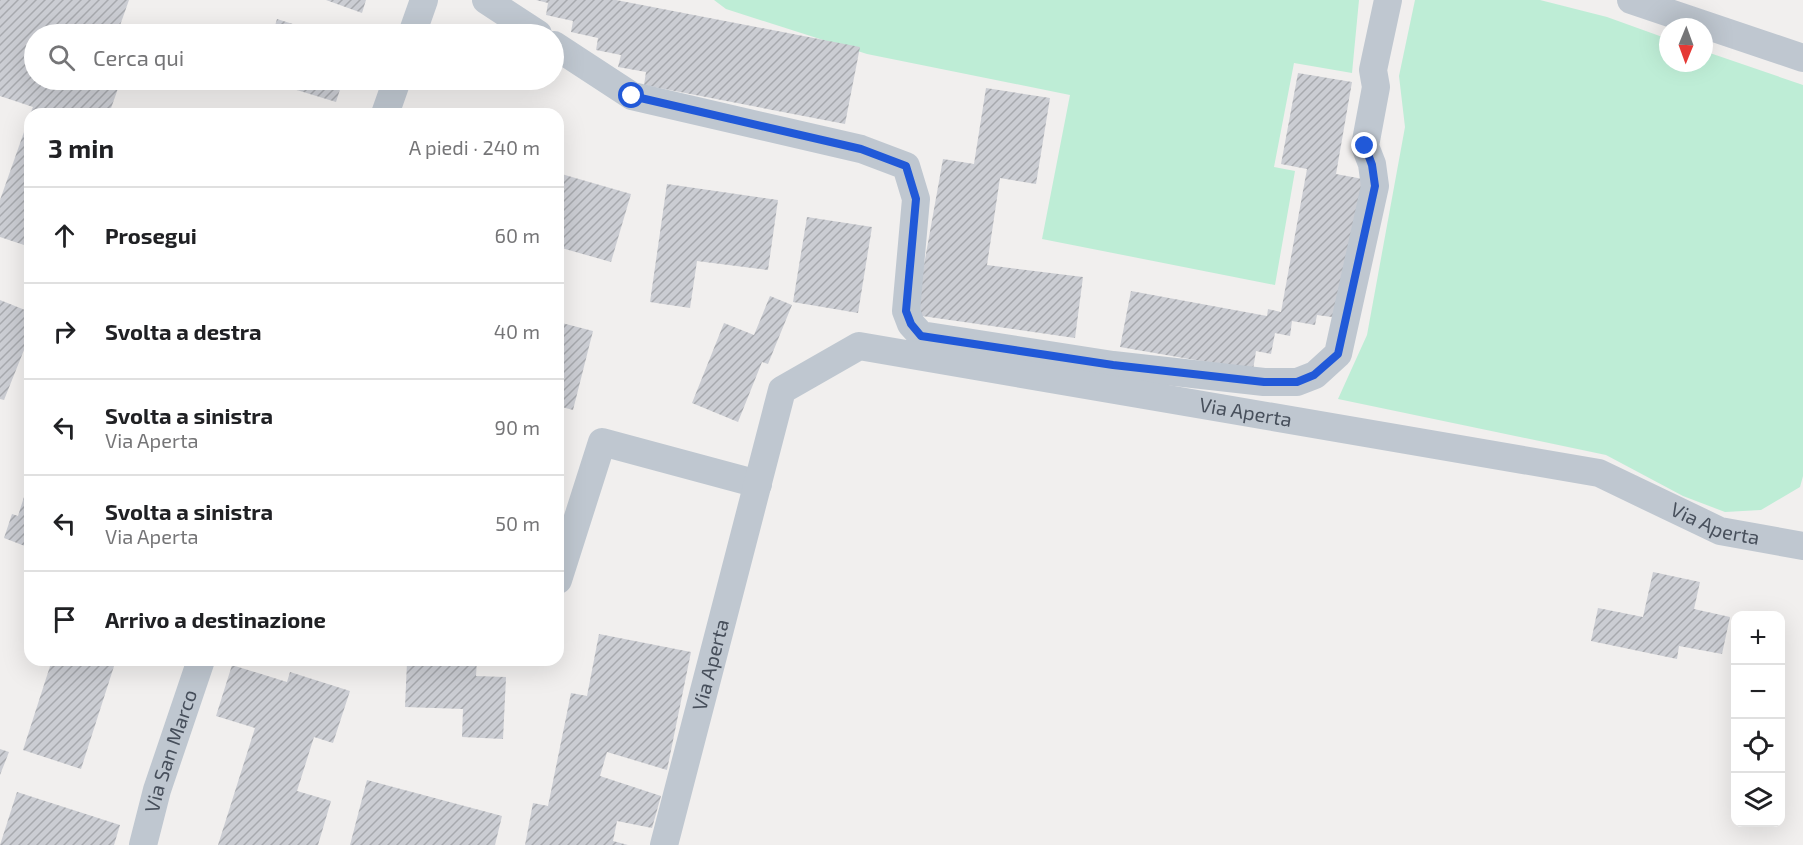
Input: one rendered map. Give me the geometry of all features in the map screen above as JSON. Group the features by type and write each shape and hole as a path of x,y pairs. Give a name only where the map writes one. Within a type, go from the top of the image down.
{"street":[{"path":"416,24 424,0"},
{"path":"486,0 523,24"},
{"name":"Via Aperta","path":"564,52 632,96 861,149 906,166 916,199 906,311 911,324 921,336 1113,365 1264,382 1297,382 1314,375 1338,354 1375,186 1372,165 1365,146 1376,87 1373,70 1388,0"},
{"path":"1631,0 1803,58"},
{"path":"387,108 393,90"},
{"name":"Via Aperta","path":"664,845 782,390 859,346 1599,473 1720,531 1803,546"},
{"path":"564,561 602,442 758,484"},
{"name":"Via San Marco","path":"143,845 157,790 199,666"}],"green space":[{"path":"714,0 1359,0 1352,73 1294,63 1274,167 1295,171 1275,285 1042,239 1070,95 867,54 726,9"},
{"path":"1415,0 1540,0 1607,17 1659,36 1659,72 1713,72 1713,54 1803,85 1803,476 1800,487 1761,510 1725,512 1683,496 1606,455 1338,399 1367,335 1405,127 1399,76"}],"building":[{"path":"0,0 129,0 121,24 24,24 24,90 117,90 111,108 33,108 0,96"},
{"path":"326,0 366,0 362,13"},
{"path":"536,0 616,0 860,47 845,124 644,85 646,72 618,67 621,55 596,50 598,38 571,32 573,21 546,15 548,3"},
{"path":"277,19 293,24 276,24"},
{"path":"1298,73 1352,82 1336,174 1363,179 1339,318 1317,315 1315,325 1292,321 1290,336 1275,333 1271,354 1256,351 1253,370 1120,347 1131,291 1267,316 1268,309 1281,312 1307,169 1281,164"},
{"path":"986,88 1050,98 1036,184 1000,178 987,265 1083,277 1075,338 915,315 943,159 974,164"},
{"path":"297,90 340,90 336,102"},
{"path":"24,132 24,245 0,237 0,200"},
{"path":"564,175 631,194 611,262 564,249"},
{"path":"667,184 778,200 768,270 697,261 690,308 650,302"},
{"path":"807,217 872,227 858,313 793,302"},
{"path":"770,296 792,305 768,364 762,362 738,422 692,403 724,323 754,335"},
{"path":"0,300 24,310 24,350 4,400 0,399"},
{"path":"564,324 593,331 573,410 564,408"},
{"path":"24,497 24,546 4,538 12,514 18,516"},
{"path":"1653,572 1700,582 1694,609 1730,617 1722,654 1679,646 1677,659 1591,641 1598,608 1643,617"},
{"path":"599,634 691,652 667,770 607,752 600,776 661,796 652,828 617,821 613,841 628,845 525,845 533,803 548,806 571,693 587,696"},
{"path":"50,666 114,666 81,769 23,750"},
{"path":"232,666 287,682 290,672 350,691 333,743 314,737 297,791 331,801 318,845 218,845 255,728 216,716"},
{"path":"407,666 477,666 476,676 506,677 503,739 462,737 463,709 405,707"},
{"path":"0,749 9,752 0,775"},
{"path":"367,780 502,816 495,845 350,845"},
{"path":"17,792 120,825 114,845 0,845"}],"route":[{"path":"632,96 861,149 906,166 916,199 906,311 911,324 921,336 1113,365 1264,382 1297,382 1314,375 1338,354 1375,186 1372,165 1365,146"}]}
